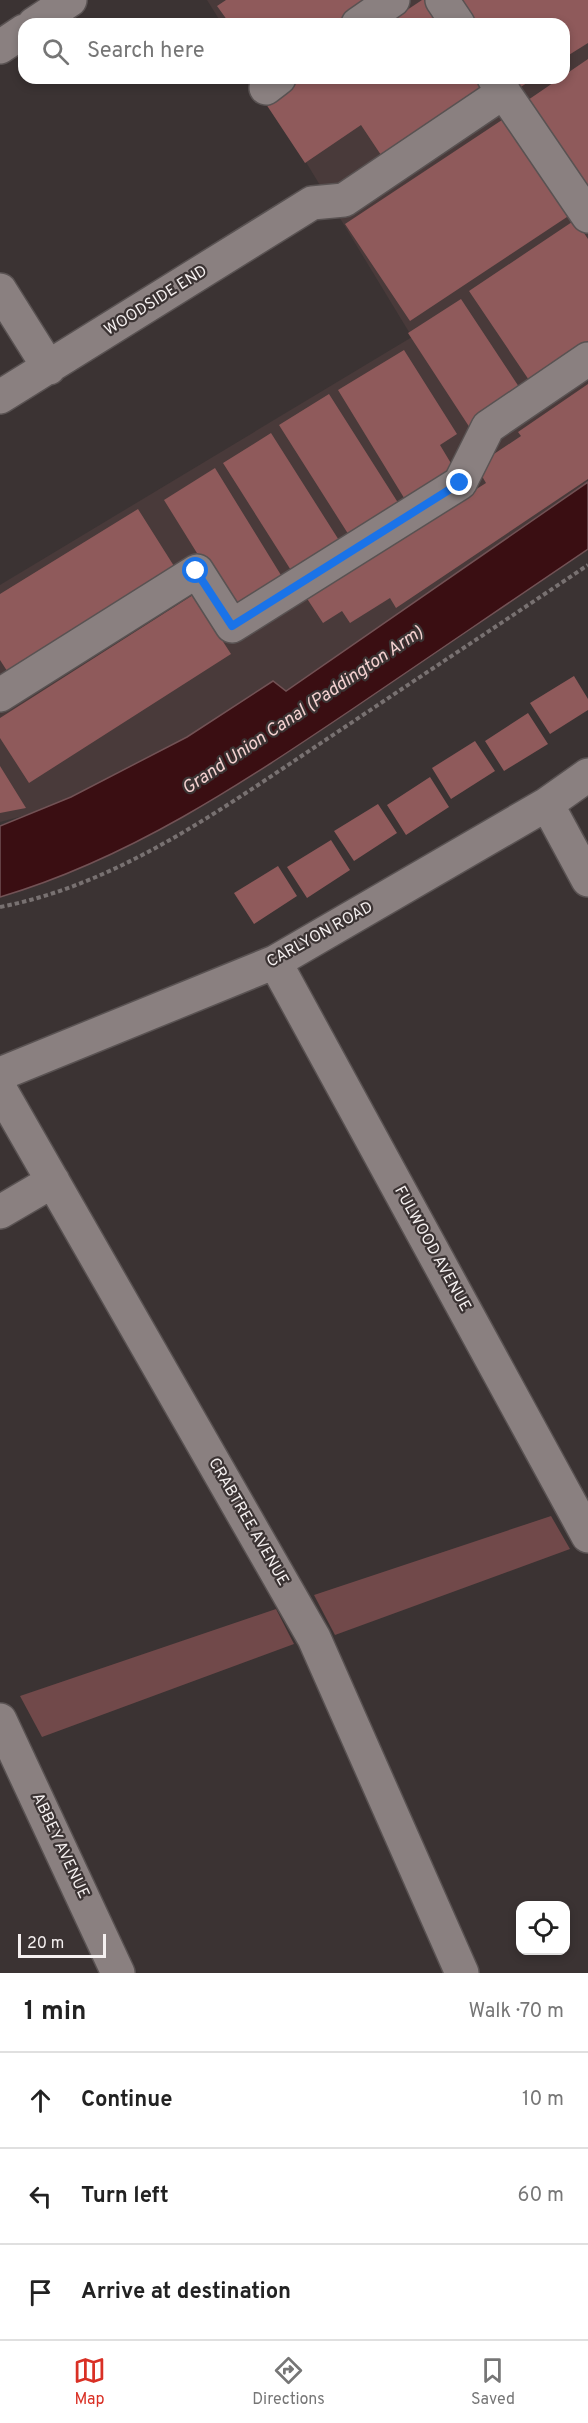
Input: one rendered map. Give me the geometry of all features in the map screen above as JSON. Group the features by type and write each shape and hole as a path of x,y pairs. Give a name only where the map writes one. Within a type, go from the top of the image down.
{"street":[{"path":"43,18 70,0"},
{"path":"367,18 393,0"},
{"path":"442,0 454,18"},
{"path":"0,47 18,35"},
{"path":"499,85 588,216"},
{"name":"WOODSIDE END","path":"0,397 312,203 344,200 499,85"},
{"path":"0,290 49,368"},
{"path":"0,695 196,571 232,626 460,483 488,427 588,359"},
{"name":"CARLYON ROAD","path":"0,1074 275,962 547,804 588,775"},
{"path":"547,804 588,880"},
{"name":"FULWOOD AVENUE","path":"275,962 588,1536"},
{"name":"CRABTREE AVENUE","path":"0,1089 314,1638 462,1973"},
{"path":"0,1212 53,1181"},
{"name":"ABBEY AVENUE","path":"0,1720 118,1973"}],"path":[{"path":"0,907 41,899 114,867 197,825 588,565"}],"shaded area":[{"path":"207,0 588,0 588,486 262,719 83,800 0,822 0,585 412,337 259,84 570,84 570,18 218,18"},
{"path":"551,1516 570,1549 335,1635 314,1595"},
{"path":"276,1609 294,1644 42,1737 20,1696"}],"water":[{"name":"Grand Union Canal (Paddington Arm)","path":"588,482 588,549 310,738 226,792 139,841 94,862 0,897 0,826 71,797 187,737 273,681 286,691"}],"building":[{"path":"226,0 373,0 347,18 226,18 217,6"},
{"path":"422,0 427,0 439,18 395,18"},
{"path":"454,0 588,0 588,43 570,54 570,18 466,18"},
{"path":"588,59 588,186 528,100 551,84 570,84 570,71"},
{"path":"295,84 482,84 488,93 385,161 361,125 305,163 266,104"},
{"path":"510,84 525,84 515,91"},
{"path":"505,118 570,215 410,321 345,224"},
{"path":"575,220 588,239 588,349 533,386 469,291"},
{"path":"461,299 523,393 470,428 408,333"},
{"path":"404,350 457,434 440,445 458,475 409,506 338,390"},
{"path":"588,384 588,479 396,608 390,598 350,623 342,611 323,623 306,597 486,483 476,466 521,436 518,432"},
{"path":"329,394 402,509 352,540 279,425"},
{"path":"271,433 342,545 294,575 223,463"},
{"path":"215,468 284,580 233,611 164,500"},
{"path":"138,509 179,574 11,677 0,660 0,594"},
{"path":"193,595 231,654 29,783 0,738 0,718"},
{"path":"574,676 588,699 588,710 550,734 530,703"},
{"path":"528,713 548,744 504,771 485,741"},
{"path":"475,741 495,771 451,799 432,768"},
{"path":"0,766 26,808 0,813"},
{"path":"430,777 449,807 406,835 387,805"},
{"path":"378,804 397,833 354,861 334,831"},
{"path":"331,840 350,870 307,898 287,867"},
{"path":"278,866 297,896 254,924 234,893"}],"route":[{"path":"196,571 232,626 460,483"}]}
